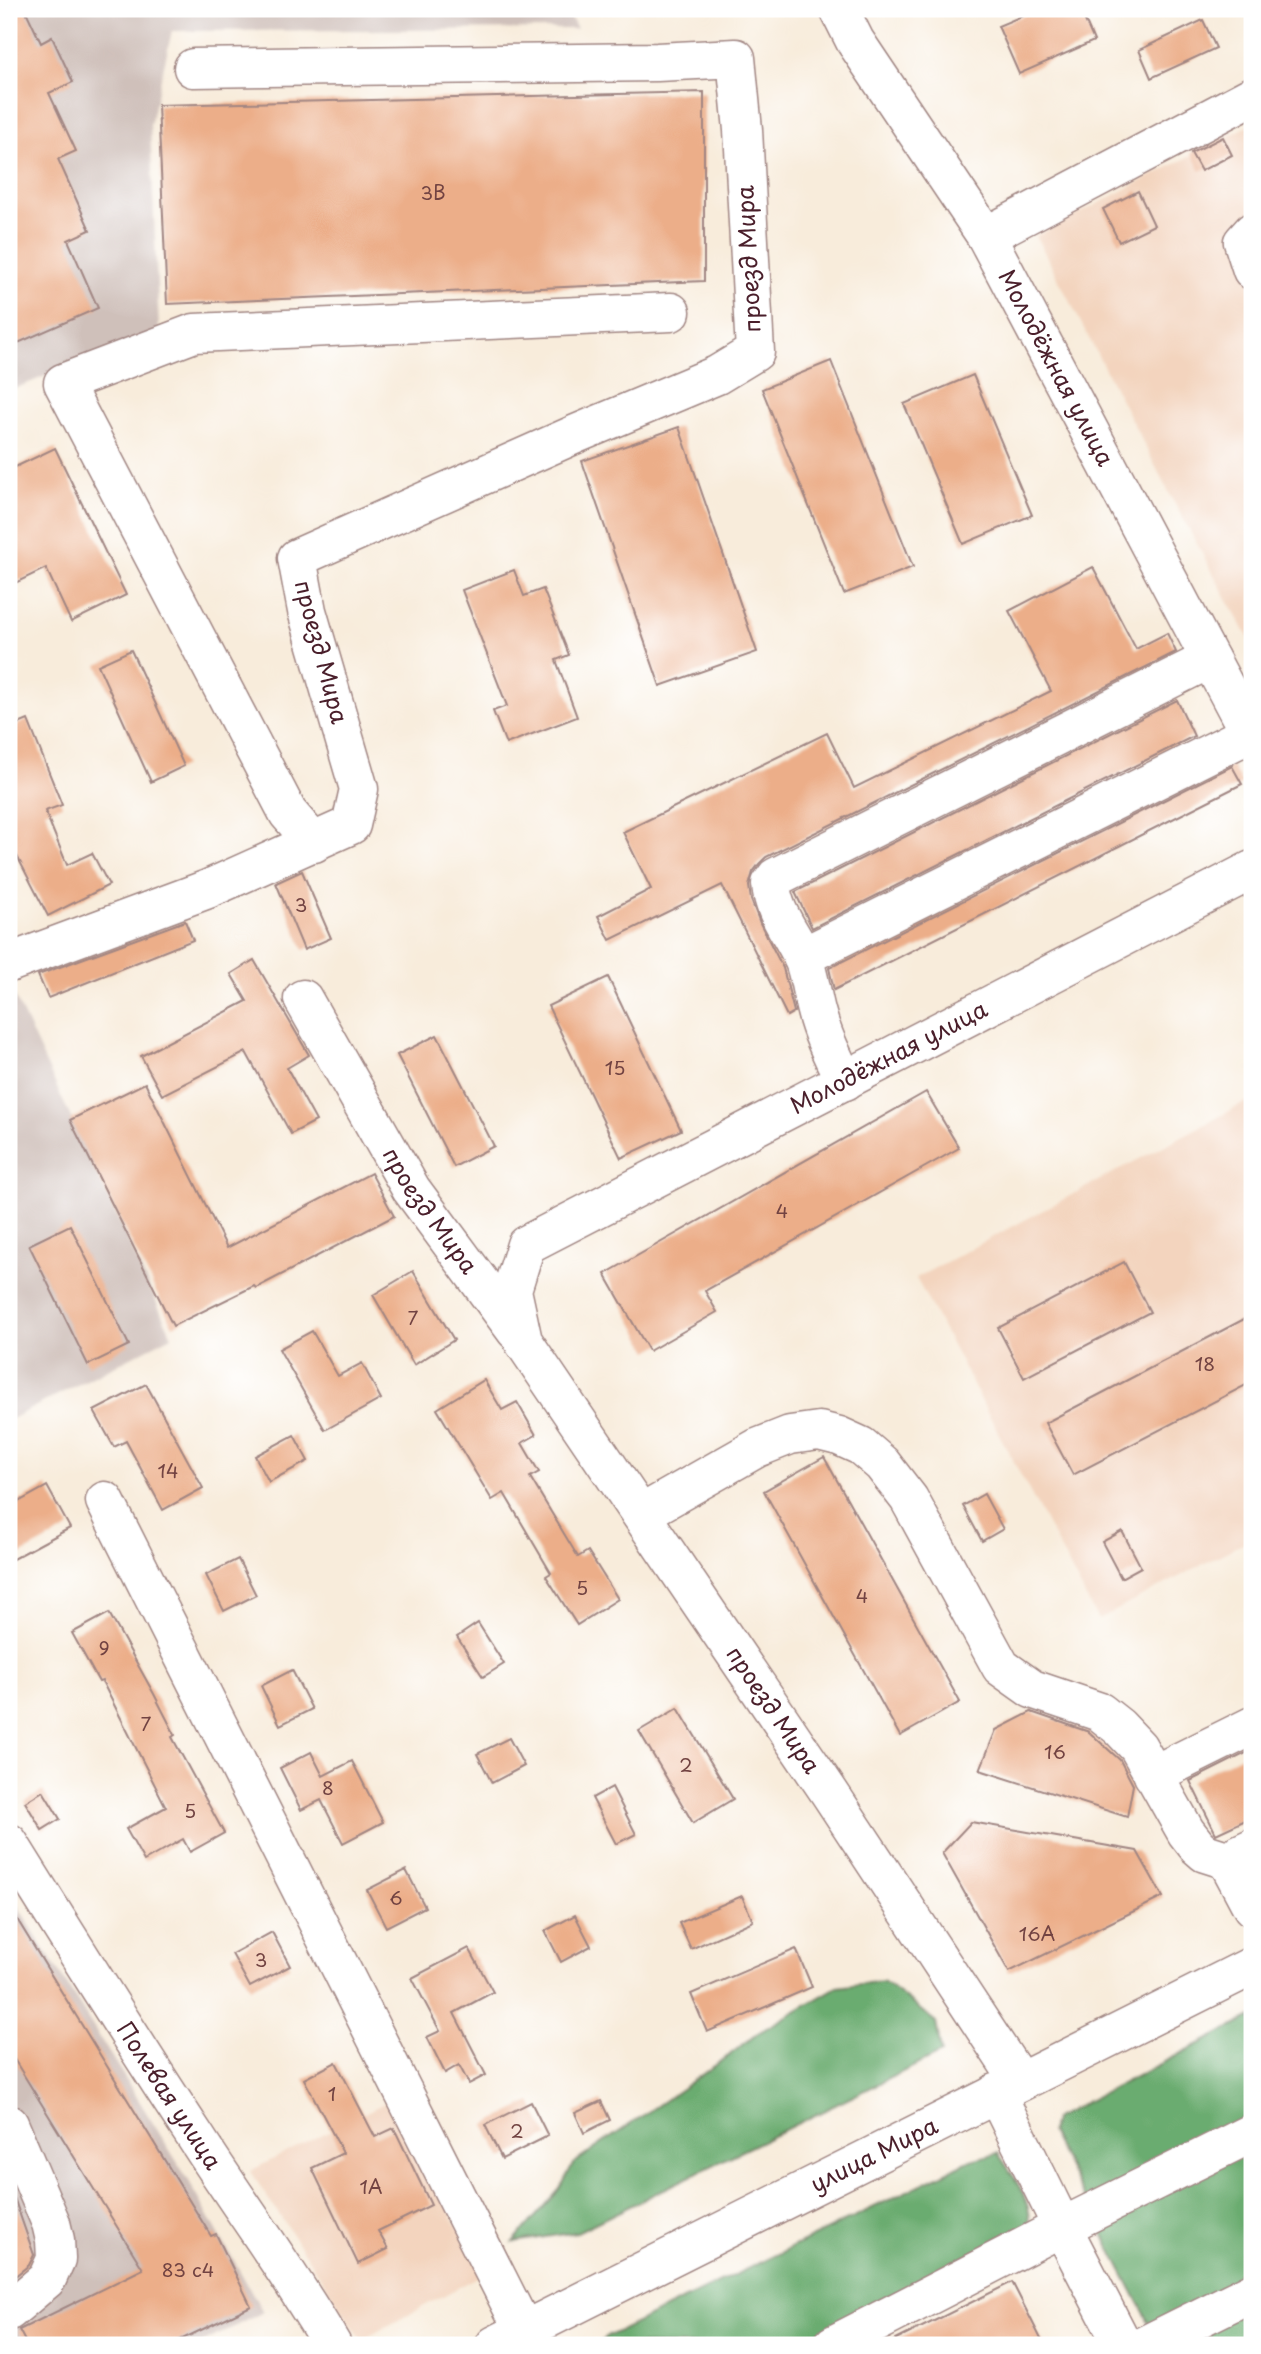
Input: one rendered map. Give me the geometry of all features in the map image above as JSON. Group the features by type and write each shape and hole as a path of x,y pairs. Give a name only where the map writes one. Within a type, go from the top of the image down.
{"street":[{"name":"Молодёжная улица","path":"839,9 855,41 986,236 1251,736"},
{"name":"проезд Мира","path":"9,963 208,889 351,825 359,789 307,611 297,558 576,434 717,376 755,352 743,130 736,58 657,62 193,68"},
{"path":"986,236 1252,96"},
{"path":"1252,232 1243,242 1252,270"},
{"path":"314,843 289,813 63,383 194,333 671,312"},
{"path":"845,1081 823,1035 815,1008 813,985 802,957 775,906 771,884 776,877 1210,659"},
{"path":"802,957 1251,736"},
{"name":"Молодёжная улица","path":"526,1245 1252,870"},
{"name":"проезд Мира","path":"303,999 411,1189 523,1341 829,1792 1008,2088 1062,2227 1123,2345"},
{"name":"проезд Мира","path":"523,1341 512,1290 526,1245"},
{"path":"640,1514 757,1448 790,1435 819,1432 839,1436 861,1446 882,1464 909,1499 1001,1667 1032,1689 1100,1712 1119,1727 1138,1747 1186,1832 1197,1846 1217,1858 1240,1854 1252,1907"},
{"path":"105,1501 510,2338"},
{"path":"1153,1775 1252,1726"},
{"name":"Полевая улица","path":"9,1843 195,2137 332,2345"},
{"name":"улица Мира","path":"510,2338 1252,1966"},
{"path":"9,2124 51,2223 56,2259 47,2279 9,2311"},
{"path":"833,2345 1252,2133"},
{"path":"1146,2345 1252,2292"}],"shaded area":[{"path":"9,9 566,9 577,29 172,31 150,125 159,330 9,391"},
{"path":"1252,124 1252,644 1175,504 1036,236"},
{"path":"9,984 172,1336 9,1420"},
{"path":"1252,1099 1252,1538 1098,1620 916,1278"},
{"path":"9,1892 189,2181 263,2312 198,2345 9,2345"},
{"path":"390,2100 483,2274 362,2340 250,2171"}],"green space":[{"path":"883,1981 936,2022 941,2053 577,2232 513,2242 560,2189 573,2164 758,2033 837,1987"},
{"path":"1252,2017 1252,2345 1161,2345 1050,2132 1055,2118"},
{"path":"998,2153 1024,2195 1030,2223 796,2345 597,2345 609,2336 971,2160"}],"building":[{"path":"9,9 25,9 41,43 52,37 73,82 49,93 76,151 58,159 90,230 68,240 98,308 18,343 9,323"},
{"path":"1039,9 1080,9 1094,41 1019,74 998,26"},
{"path":"1203,20 1216,48 1151,78 1139,50"},
{"path":"704,92 704,281 167,304 158,105"},
{"path":"1223,137 1232,155 1201,171 1191,153"},
{"path":"1138,191 1154,225 1119,242 1103,209"},
{"path":"831,361 913,567 844,594 762,389"},
{"path":"973,375 1032,515 963,544 904,404"},
{"path":"679,427 757,652 660,686 582,461"},
{"path":"55,448 126,595 71,622 46,568 9,586 9,470"},
{"path":"1093,567 1136,649 1167,633 1176,652 766,857 753,872 749,886 751,900 783,968 794,1012 787,1016 722,885 610,940 598,916 651,889 623,832 827,733 854,788 1051,691 1009,611"},
{"path":"514,570 524,596 543,589 569,655 556,660 577,717 506,744 493,711 507,706 462,590"},
{"path":"131,650 184,766 151,782 98,665"},
{"path":"1177,700 1194,736 812,928 795,892"},
{"path":"28,720 62,805 45,811 67,865 92,853 109,885 48,916 15,852 9,855 9,728"},
{"path":"1232,766 1242,784 834,990 829,968"},
{"path":"302,871 331,938 304,950 276,883"},
{"path":"185,921 193,940 48,998 38,975"},
{"path":"254,960 309,1055 287,1068 316,1121 291,1134 246,1052 162,1095 141,1056 247,1001 231,974"},
{"path":"608,977 681,1130 621,1158 548,1006"},
{"path":"437,1035 494,1146 454,1167 397,1055"},
{"path":"145,1083 227,1248 371,1173 394,1216 256,1288 254,1286 173,1326 70,1120"},
{"path":"926,1092 959,1148 705,1291 717,1312 649,1351 605,1274"},
{"path":"70,1225 129,1345 88,1365 29,1245"},
{"path":"1124,1262 1150,1312 1024,1378 998,1328"},
{"path":"413,1271 454,1340 414,1365 373,1295"},
{"path":"1252,1315 1252,1382 1073,1475 1045,1423"},
{"path":"312,1331 338,1376 362,1363 381,1399 325,1430 279,1349"},
{"path":"484,1380 502,1410 517,1402 536,1435 522,1443 539,1472 530,1477 578,1557 588,1551 618,1599 577,1625 546,1576 551,1573 504,1493 492,1500 437,1409"},
{"path":"146,1384 203,1488 163,1510 126,1441 114,1447 94,1411"},
{"path":"294,1435 308,1461 269,1482 255,1456"},
{"path":"824,1457 960,1702 900,1736 764,1491"},
{"path":"47,1486 70,1528 9,1561 9,1507"},
{"path":"984,1494 1003,1529 982,1541 963,1506"},
{"path":"1122,1531 1141,1567 1121,1578 1102,1542"},
{"path":"238,1559 256,1595 224,1611 206,1575"},
{"path":"109,1613 154,1694 175,1735 172,1737 224,1833 190,1852 183,1839 144,1861 126,1829 166,1807 102,1681 99,1682 72,1633"},
{"path":"478,1623 504,1664 483,1677 457,1637"},
{"path":"292,1670 312,1709 280,1725 261,1686"},
{"path":"678,1708 733,1799 693,1823 639,1731"},
{"path":"1031,1712 1089,1732 1120,1760 1133,1785 1127,1817 980,1770 996,1730"},
{"path":"509,1738 524,1766 492,1783 477,1754"},
{"path":"1252,1750 1252,1817 1216,1834 1190,1781"},
{"path":"311,1752 323,1776 352,1761 383,1822 343,1843 321,1800 301,1810 280,1768"},
{"path":"612,1787 636,1834 616,1844 592,1798"},
{"path":"43,1791 60,1819 42,1830 25,1802"},
{"path":"971,1822 1137,1851 1163,1897 1009,1972 942,1853"},
{"path":"406,1870 425,1907 386,1927 367,1890"},
{"path":"742,1896 753,1921 691,1949 679,1923"},
{"path":"9,1906 211,2236 216,2234 251,2306 170,2345 27,2345 19,2330 143,2269 9,2051"},
{"path":"575,1915 591,1946 561,1962 545,1931"},
{"path":"272,1932 290,1966 250,1987 232,1954"},
{"path":"469,1948 493,1992 454,2013 486,2075 469,2084 459,2065 445,2073 427,2037 440,2031 412,1978"},
{"path":"796,1949 812,1987 707,2032 691,1994"},
{"path":"336,2062 375,2137 394,2128 431,2205 378,2231 388,2249 358,2264 312,2168 343,2153 304,2079"},
{"path":"601,2101 610,2120 584,2133 575,2113"},
{"path":"531,2102 548,2136 502,2159 485,2125"},
{"path":"11,2189 34,2255 29,2265 9,2281 9,2190"},
{"path":"1012,2282 1044,2345 886,2345"}]}
